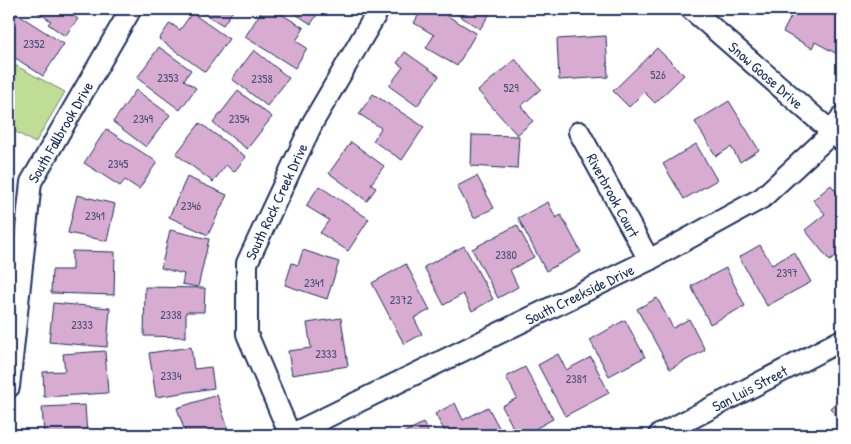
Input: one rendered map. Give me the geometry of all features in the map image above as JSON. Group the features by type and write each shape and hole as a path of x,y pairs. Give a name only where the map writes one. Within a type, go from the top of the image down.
{"street":[{"name":"South Fallbrook Drive","path":"9,386 31,182 131,9"},
{"name":"South Rock Creek Drive","path":"290,435 247,334 247,264 313,122 379,9"},
{"name":"Snow Goose Drive","path":"691,9 837,137"},
{"name":"South Creekside Drive","path":"290,435 649,260 762,198 837,137 842,116"},
{"name":"Riverbrook Court","path":"579,132 649,260"},
{"name":"San Luis Street","path":"658,435 842,340"}],"green space":[{"path":"9,62 65,92 35,143 9,128"}],"building":[{"path":"9,9 64,44 43,76 9,54 14,45 9,42"},
{"path":"33,9 72,9 69,13 78,19 65,36 48,24 51,21"},
{"path":"196,9 234,9 223,25"},
{"path":"263,9 273,9 304,28 296,41 307,48 295,68 245,37"},
{"path":"288,9 331,9 327,15 320,10 311,24"},
{"path":"422,9 436,9 476,33 457,66 426,48 434,35 414,23"},
{"path":"449,9 493,9 480,29"},
{"path":"795,9 842,10 842,48 839,55 815,42 812,48 783,32"},
{"path":"192,13 229,39 205,72 159,39 170,23 180,30"},
{"path":"606,36 608,77 559,80 557,39"},
{"path":"159,47 191,70 184,80 196,88 180,110 137,78"},
{"path":"657,48 684,75 655,103 644,92 629,107 613,91"},
{"path":"254,50 289,78 267,106 232,79"},
{"path":"405,52 439,76 417,106 389,86 403,67 397,63"},
{"path":"515,59 541,89 521,106 533,121 517,135 478,91"},
{"path":"136,90 170,115 146,147 113,122"},
{"path":"238,91 272,117 247,149 213,123"},
{"path":"373,94 424,127 402,160 373,141 381,128 359,114"},
{"path":"729,101 759,150 740,162 731,147 716,156 695,122"},
{"path":"200,123 246,157 234,172 226,165 213,182 176,154"},
{"path":"106,129 157,162 139,189 125,180 120,186 84,163"},
{"path":"472,135 519,136 517,169 471,166"},
{"path":"351,142 384,166 371,184 376,188 367,201 329,173"},
{"path":"696,144 717,180 684,199 663,164"},
{"path":"477,176 494,208 474,218 457,186"},
{"path":"187,177 227,195 208,235 169,217"},
{"path":"831,185 842,199 842,251 830,261 805,230 825,214 813,200"},
{"path":"319,186 369,219 348,251 320,233 329,220 306,206"},
{"path":"77,195 115,204 107,241 68,233"},
{"path":"548,202 556,218 561,215 581,252 546,271 518,218"},
{"path":"517,225 534,257 510,270 518,287 498,298 472,249"},
{"path":"170,230 209,239 198,287 182,284 184,274 161,268"},
{"path":"760,245 772,265 794,252 811,282 767,306 739,257"},
{"path":"464,246 493,299 472,311 463,294 444,305 424,267"},
{"path":"303,250 339,262 327,299 285,285 292,263 298,265"},
{"path":"72,251 115,252 114,295 51,293 52,270 72,270"},
{"path":"406,264 430,310 414,318 422,334 404,344 372,283"},
{"path":"726,268 745,306 710,324 691,286"},
{"path":"145,287 205,288 204,312 186,312 186,337 144,336"},
{"path":"657,298 673,328 689,319 705,350 670,369 637,309"},
{"path":"53,303 110,308 107,347 49,342"},
{"path":"341,318 348,366 292,375 288,351 311,348 307,323"},
{"path":"625,320 645,357 609,376 590,340"},
{"path":"191,347 194,369 211,367 214,388 156,397 149,353"},
{"path":"105,351 108,393 44,397 43,372 65,371 63,354"},
{"path":"558,354 566,370 591,357 609,393 565,416 538,365"},
{"path":"525,367 553,419 524,435 517,435 502,406 517,398 506,377"},
{"path":"217,395 229,432 219,435 186,435 177,408"},
{"path":"842,397 842,422 830,408"},
{"path":"455,403 463,420 488,407 503,435 447,435 435,414"},
{"path":"85,405 87,435 44,435 42,407"},
{"path":"423,423 430,435 399,435"}]}
